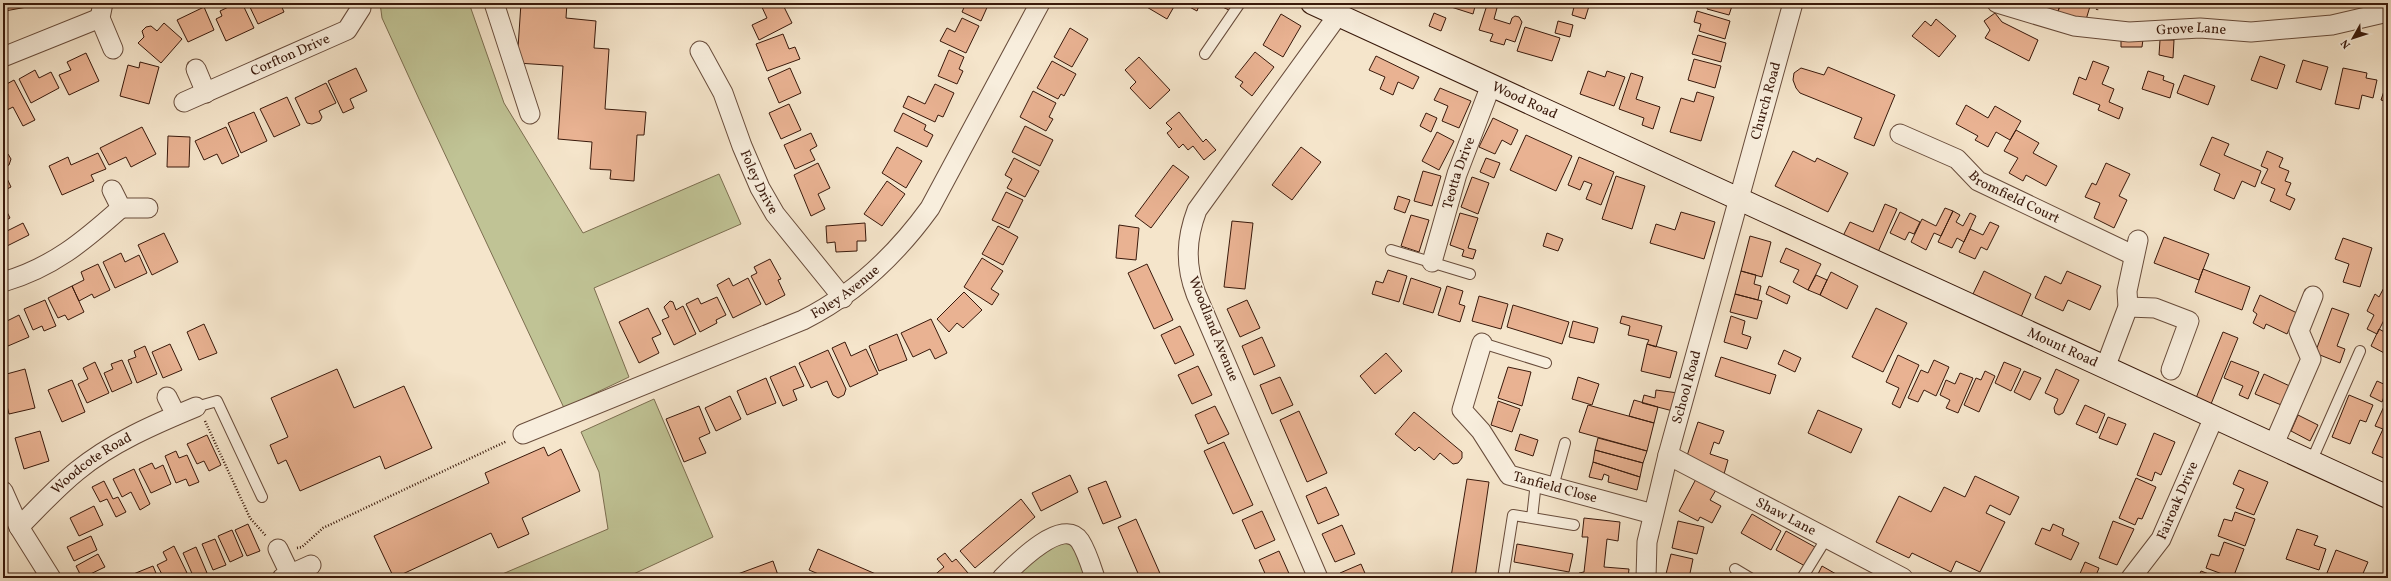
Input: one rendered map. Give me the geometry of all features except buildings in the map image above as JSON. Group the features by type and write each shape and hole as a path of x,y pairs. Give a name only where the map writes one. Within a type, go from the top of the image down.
{"street":[{"name":"Corfton Drive","path":"184,102 347,30 361,8 361,3"},
{"path":"494,3 530,114"},
{"name":"Foley Avenue","path":"523,434 803,320 843,298 868,278 910,236 930,208 1040,3"},
{"name":"Wood Road","path":"1312,3 1738,198"},
{"name":"Church Road","path":"1738,198 1793,3"},
{"name":"Grove Lane","path":"1997,3 2074,26 2129,32 2200,28 2252,32 2332,25 2388,12"},
{"path":"3,57 101,10 114,49"},
{"name":"Woodland Avenue","path":"1318,578 1196,294 1188,266 1188,246 1190,228 1197,210 1338,15"},
{"name":"Foley Drive","path":"700,51 723,93 760,188 775,214 843,298"},
{"path":"196,69 206,93"},
{"name":"Teotta Drive","path":"1432,262 1457,174 1491,85"},
{"name":"Bromfield Court","path":"1900,134 1956,159 1978,180 2136,247 2127,290 2128,307"},
{"path":"112,190 121,208"},
{"name":"Mount Road","path":"1738,198 2105,368 2274,444 2388,498"},
{"name":"School Road","path":"1646,578 1647,542 1653,514 1668,455 1729,240 1738,198"},
{"path":"3,282 44,268 91,235 121,208 148,208"},
{"path":"2274,444 2311,359 2299,331 2313,296"},
{"path":"2105,368 2128,307 2155,308 2189,321 2171,370"},
{"name":"Tanfield Close","path":"1482,343 1462,410 1481,431 1509,475 1653,514"},
{"path":"167,397 176,415"},
{"name":"Woodcote Road","path":"19,527 77,471 97,456 119,443 176,415 196,407"},
{"name":"Fairoak Drive","path":"2131,578 2161,538 2214,418"},
{"name":"Shaw Lane","path":"1668,455 1903,578"},
{"path":"3,491 19,527 52,578"},
{"path":"1002,578 1031,550 1044,541 1063,535 1071,535 1080,540 1096,578"},
{"path":"278,549 286,576 310,565"}],"lane":[{"path":"1205,54 1240,3"},
{"path":"1391,250 1470,274"},
{"path":"1482,343 1546,363"},
{"path":"2311,462 2360,351"},
{"path":"196,407 216,401 262,497"},
{"path":"1532,518 1544,484 1564,443"},
{"path":"1503,578 1513,515 1574,525"},
{"path":"1802,578 1826,539"},
{"path":"1735,569 1750,578"}],"path":[{"path":"196,407 201,413 250,518 278,549 302,547 323,528 523,434"}],"green space":[{"path":"380,3 469,3 504,103 583,233 719,174 741,224 594,288 629,377 564,408 382,18"},
{"path":"654,399 713,537 625,578 493,578 608,529 599,472 581,432"},
{"path":"1057,541 1069,541 1077,552 1086,578 1012,578"}]}
